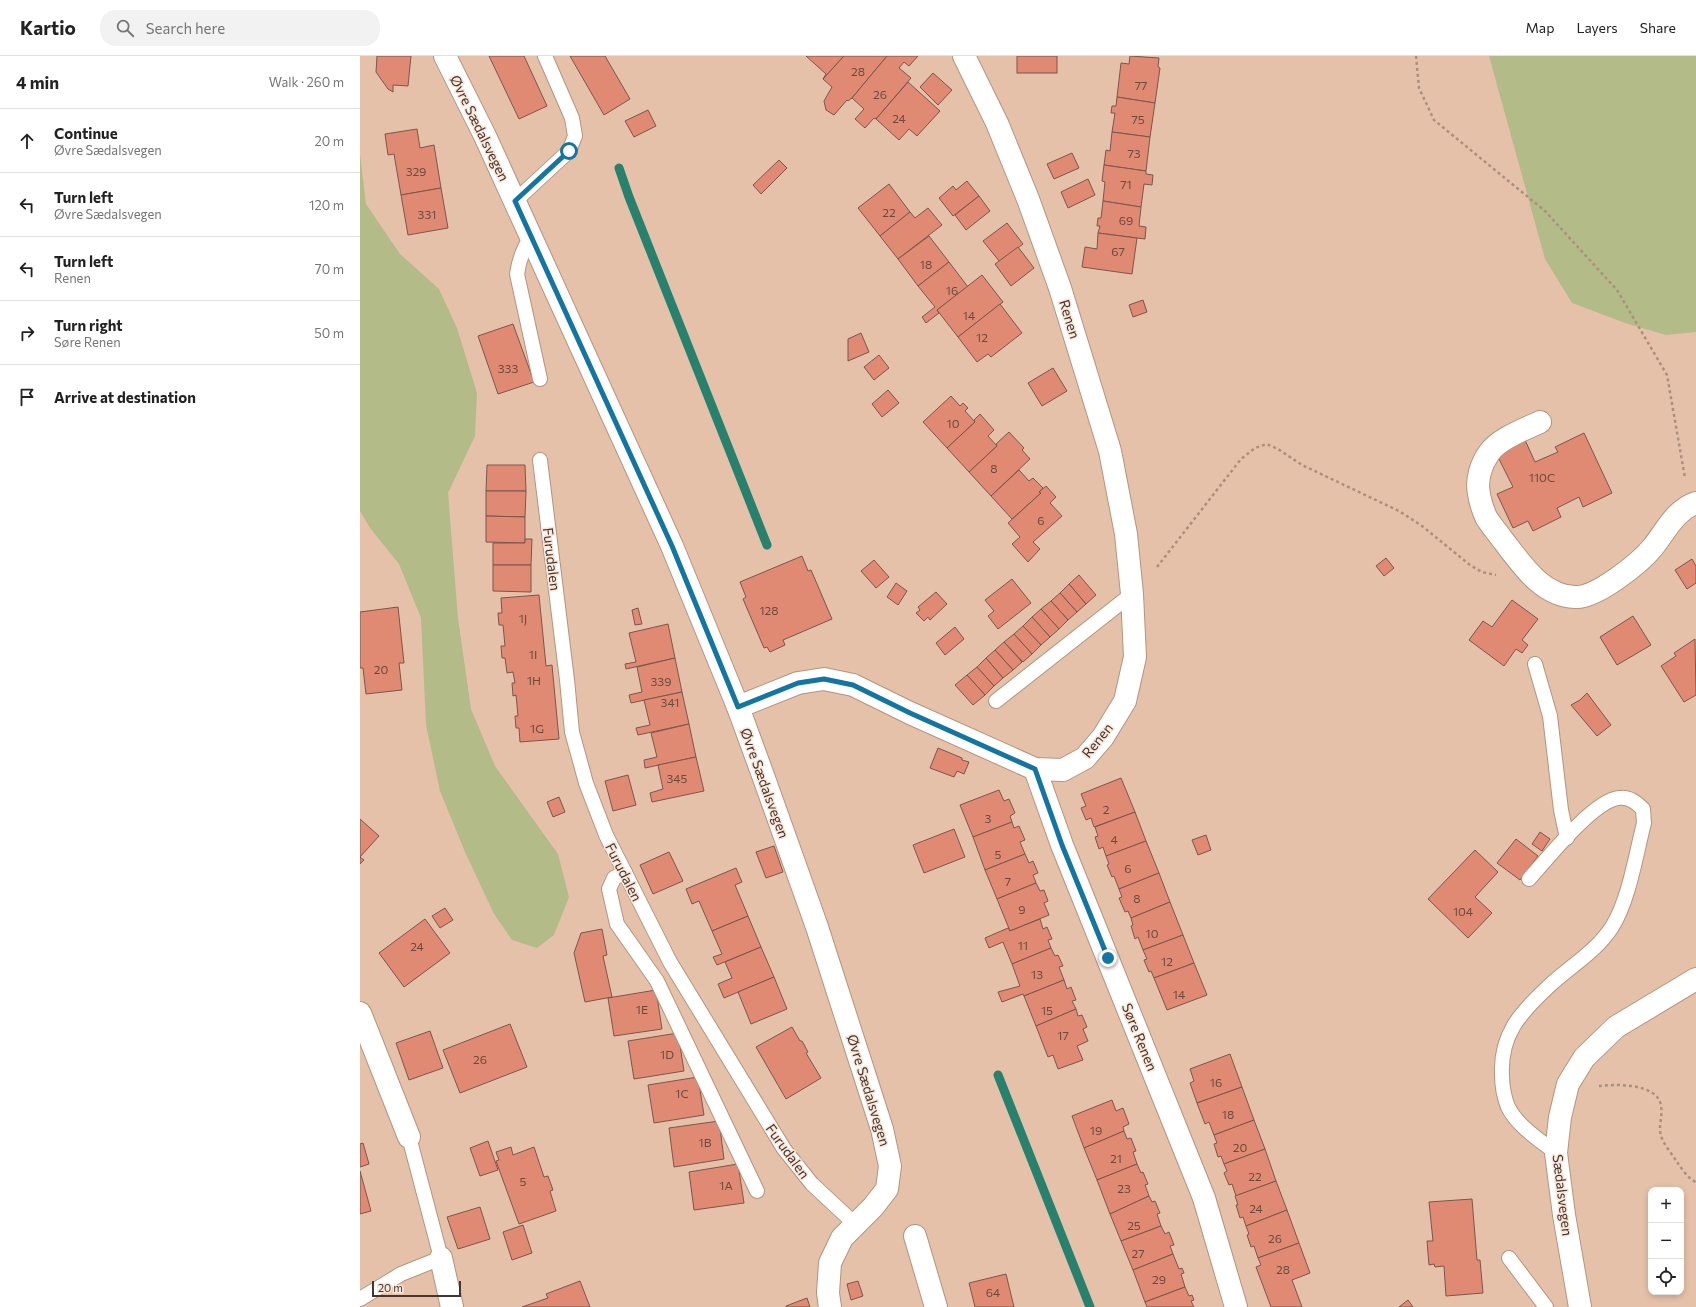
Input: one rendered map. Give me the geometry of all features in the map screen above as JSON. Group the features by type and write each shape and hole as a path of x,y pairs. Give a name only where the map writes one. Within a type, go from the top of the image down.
{"street":[{"name":"Øvre Sædalsvegen","path":"445,56 485,136 532,237 672,546 738,707 817,927 882,1129 890,1166 887,1189 873,1207 855,1224"},
{"name":"Renen","path":"738,707 798,683 824,679 853,685 910,713 1035,769 1063,770 1085,758 1103,737 1125,701 1135,657 1132,594 1126,534 1110,451 1060,288 1028,199 997,123 964,56"},
{"path":"1540,422 1506,439 1489,452 1479,473 1478,492 1486,517 1522,565 1539,582 1556,593 1576,598 1590,595 1617,578 1652,549 1674,518 1692,504"},
{"name":"Søre Renen","path":"1035,769 1062,845 1204,1198 1236,1307"},
{"name":"Sædalsvegen","path":"1580,1307 1564,1214 1556,1153 1561,1110 1568,1084 1584,1058 1616,1027 1696,980"},
{"path":"360,1013 409,1137"},
{"path":"830,1307 828,1293 830,1263 842,1238 855,1224"},
{"path":"915,1236 936,1307"},
{"path":"441,1258 452,1307"}],"lane":[{"name":"Øvre Sædalsvegen","path":"515,201 569,151 575,136 572,118 545,56"},
{"path":"532,237 523,249 517,274 540,380"},
{"name":"Furudalen","path":"540,460 572,732 586,783 606,835 670,962 784,1149 812,1184 855,1224"},
{"path":"996,701 1132,594"},
{"path":"1535,664 1550,716 1561,810 1567,838"},
{"path":"1529,879 1592,811 1610,800 1621,797 1634,801 1643,810 1644,823 1624,900 1613,926 1601,942 1549,986 1525,1010 1508,1036 1501,1058 1502,1086 1509,1108 1524,1128 1556,1153"},
{"path":"624,872 614,878 609,889 617,924 658,981 757,1191"},
{"path":"360,1299 401,1274 441,1258 409,1137"},
{"path":"1509,1258 1546,1307"}],"path":[{"path":"1416,56 1419,88 1434,120 1545,212 1617,290 1667,375 1692,504"},
{"path":"1132,594 1166,556 1241,459 1255,448 1268,444 1302,465 1399,511 1422,526 1470,565 1482,572 1539,582"},
{"path":"1575,1073 1598,1086 1623,1084 1638,1087 1651,1092 1661,1104 1662,1114 1660,1128 1663,1141 1682,1169 1692,1180 1696,1182"}],"green space":[{"path":"1489,56 1696,56 1696,332 1666,335 1625,323 1572,303 1545,259"},
{"path":"360,154 366,204 400,254 439,289 457,328 477,393 475,436 448,493 458,618 471,709 495,766 558,854 569,897 554,935 537,948 512,940 494,914 465,852 440,791 426,725 421,618 399,564 370,528 360,511"}],"building":[{"path":"377,56 411,56 408,86 393,85 393,92 388,89 376,72"},
{"path":"489,56 524,56 547,106 519,119"},
{"path":"570,56 605,56 630,99 604,115"},
{"path":"806,56 844,56 823,79 826,74"},
{"path":"844,56 887,56 852,98 848,101 847,100 834,115 826,110 824,101 832,87 823,79"},
{"path":"887,56 918,56 909,66 904,62 899,68 911,78 876,119 874,118 865,128 855,119 864,109 852,98"},
{"path":"1017,56 1057,56 1057,73 1017,73"},
{"path":"1130,56 1159,58 1158,67 1160,68 1155,103 1117,97 1121,63 1129,64"},
{"path":"933,73 952,90 938,105 920,87"},
{"path":"908,82 940,111 917,136 909,129 899,140 876,119"},
{"path":"1117,97 1155,103 1150,137 1112,132 1115,113 1111,113 1112,106 1116,106"},
{"path":"648,110 656,126 634,137 625,121"},
{"path":"417,129 420,148 434,145 441,188 401,195 394,154 388,155 385,134"},
{"path":"1112,132 1150,137 1146,171 1104,165 1106,150 1110,151"},
{"path":"1072,153 1079,168 1054,179 1047,164"},
{"path":"779,160 787,168 761,194 753,185"},
{"path":"1104,165 1146,171 1146,174 1153,175 1152,185 1144,184 1141,207 1103,201 1105,182 1102,181"},
{"path":"1088,179 1095,195 1068,208 1061,192"},
{"path":"967,181 979,196 953,216 939,198 953,186 956,190"},
{"path":"889,184 910,212 880,236 858,208"},
{"path":"441,188 448,228 408,235 401,195"},
{"path":"979,196 990,211 966,230 955,215"},
{"path":"1103,201 1141,207 1139,226 1146,227 1145,239 1098,233 1100,226 1097,226 1098,218 1101,218"},
{"path":"928,208 942,225 898,259 880,236 910,212 915,218"},
{"path":"1007,223 1023,244 1000,262 983,241"},
{"path":"1098,233 1137,238 1132,274 1082,267 1085,247 1097,249"},
{"path":"929,236 949,262 918,286 898,259"},
{"path":"1018,247 1034,268 1011,286 995,264"},
{"path":"949,262 968,287 937,310 939,313 926,323 922,317 935,307 918,286"},
{"path":"982,275 1003,302 958,337 937,310"},
{"path":"1143,300 1147,312 1133,317 1129,305"},
{"path":"1000,304 1022,333 991,357 988,354 977,362 958,337"},
{"path":"513,324 534,382 498,394 478,336"},
{"path":"861,333 869,352 848,361 848,339"},
{"path":"879,355 889,368 874,380 864,367"},
{"path":"1053,368 1067,391 1042,406 1028,383"},
{"path":"888,390 899,403 882,417 872,404"},
{"path":"951,396 960,406 963,403 968,408 965,411 975,422 947,448 923,422"},
{"path":"980,414 994,430 988,436 997,446 969,472 947,448 975,422 974,420"},
{"path":"1009,432 1024,448 1022,450 1030,459 991,496 969,472 997,446 996,444"},
{"path":"1584,433 1612,493 1583,507 1579,497 1557,508 1561,517 1533,531 1528,521 1513,528 1497,494 1513,487 1496,453 1525,440 1535,462 1558,452 1555,447"},
{"path":"487,465 525,465 526,491 486,491"},
{"path":"1019,470 1029,481 1033,478 1043,488 1039,492 1041,493 1012,519 991,496"},
{"path":"1046,486 1056,497 1050,503 1062,516 1033,542 1040,549 1028,562 1012,544 1020,537 1008,523 1041,493 1039,492"},
{"path":"486,491 526,491 525,517 486,516"},
{"path":"486,516 525,517 525,543 486,542"},
{"path":"525,539 532,539 531,565 493,565 493,543 525,543"},
{"path":"802,556 808,571 811,570 832,619 783,640 785,645 770,652 767,647 764,648 743,599 746,597 740,582"},
{"path":"1386,558 1394,568 1384,576 1376,566"},
{"path":"1692,559 1696,566 1696,583 1687,589 1675,570"},
{"path":"874,560 889,577 876,588 861,571"},
{"path":"493,565 531,565 531,592 493,591"},
{"path":"1079,575 1096,595 1086,604 1069,584"},
{"path":"1012,579 1031,603 998,629 988,616 994,611 985,600"},
{"path":"896,583 907,591 898,605 887,597"},
{"path":"1069,584 1086,604 1077,612 1060,593"},
{"path":"936,592 947,604 930,620 928,617 924,621 916,613 920,610 918,607"},
{"path":"1060,593 1077,612 1068,620 1051,601"},
{"path":"539,595 546,666 552,665 559,739 520,742 519,728 516,728 515,716 518,716 516,695 513,696 512,683 515,683 513,672 507,673 505,658 502,658 501,646 505,646 503,625 499,625 498,613 502,613 501,598"},
{"path":"1512,600 1538,619 1522,640 1528,645 1522,653 1516,649 1504,666 1469,640 1483,621 1492,627"},
{"path":"1051,601 1068,620 1059,629 1041,609"},
{"path":"398,607 404,663 399,663 402,690 366,694 363,668 360,668 360,612"},
{"path":"638,608 642,624 635,625 632,610"},
{"path":"1041,609 1059,629 1050,637 1032,617"},
{"path":"1633,616 1651,645 1617,665 1600,637"},
{"path":"1032,617 1050,637 1041,645 1023,626"},
{"path":"668,624 675,658 626,669 625,664 636,662 629,633"},
{"path":"1023,626 1041,645 1032,654 1014,634"},
{"path":"955,627 964,639 945,655 936,643"},
{"path":"1014,634 1032,654 1023,662 1004,642"},
{"path":"1695,639 1696,695 1684,702 1661,666 1676,656 1674,653"},
{"path":"1004,642 1022,662 1013,670 995,650"},
{"path":"995,650 1013,670 1003,678 986,658"},
{"path":"675,658 682,692 631,703 629,695 642,692 637,667"},
{"path":"986,658 1003,678 994,686 977,667"},
{"path":"977,667 994,686 985,695 967,675"},
{"path":"967,675 985,695 973,705 955,685"},
{"path":"682,692 689,724 638,735 636,728 650,725 644,700"},
{"path":"1587,693 1611,725 1597,736 1571,705 1580,700"},
{"path":"689,724 696,757 645,768 644,760 657,757 651,733"},
{"path":"938,748 969,762 964,774 957,771 954,777 930,768"},
{"path":"696,757 704,791 652,802 650,793 663,789 658,765"},
{"path":"628,775 636,805 613,811 605,781"},
{"path":"1121,778 1135,812 1094,827 1091,818 1086,820 1081,808 1086,806 1081,794"},
{"path":"999,790 1004,801 1009,799 1015,813 1010,816 1012,822 973,837 960,805"},
{"path":"559,797 565,812 553,817 547,802"},
{"path":"1135,812 1146,841 1106,856 1103,847 1099,849 1095,837 1098,836 1095,827"},
{"path":"360,819 379,836 360,857"},
{"path":"1012,822 1014,828 1019,826 1025,840 1020,842 1025,854 985,870 973,837"},
{"path":"954,829 965,857 924,873 913,845"},
{"path":"1540,832 1550,839 1542,851 1532,844"},
{"path":"1206,835 1211,850 1198,855 1192,840"},
{"path":"1516,839 1538,856 1520,880 1497,863"},
{"path":"1146,841 1159,873 1119,889 1114,876 1112,877 1107,865 1109,864 1106,856"},
{"path":"774,846 783,872 766,878 756,852"},
{"path":"1475,850 1498,872 1475,897 1492,913 1468,938 1428,899"},
{"path":"669,852 683,881 653,894 640,865"},
{"path":"1025,854 1029,863 1033,861 1038,873 1033,875 1036,883 997,899 985,870"},
{"path":"360,857 364,860 360,864"},
{"path":"736,868 742,882 735,885 748,916 712,931 699,901 692,904 686,889"},
{"path":"1159,873 1170,902 1131,918 1128,911 1125,912 1119,898 1122,897 1119,889"},
{"path":"1036,883 1040,891 1044,890 1048,901 1044,903 1049,915 1010,931 997,899"},
{"path":"1170,902 1183,935 1143,950 1138,937 1135,939 1131,926 1133,925 1131,918"},
{"path":"445,908 453,920 440,928 432,916"},
{"path":"748,916 761,947 717,965 713,957 722,954 712,931"},
{"path":"425,919 450,953 404,987 379,953"},
{"path":"1040,919 1043,929 1047,927 1052,939 1048,940 1051,948 1012,964 1003,942 989,948 985,938 1008,928 1010,931"},
{"path":"602,929 607,955 603,956 612,997 585,1002 574,953 581,933"},
{"path":"1183,935 1194,963 1154,978 1151,971 1149,972 1144,960 1147,959 1143,950"},
{"path":"761,947 774,977 724,998 718,984 732,978 725,962"},
{"path":"1051,948 1055,956 1058,955 1063,966 1059,967 1064,980 1024,996 1023,994 1002,1002 998,992 1020,986 1012,964"},
{"path":"1194,963 1207,995 1167,1010 1154,978"},
{"path":"774,977 787,1009 751,1024 738,992"},
{"path":"1064,980 1067,989 1071,987 1076,1000 1072,1001 1076,1009 1036,1026 1024,996"},
{"path":"656,990 662,1029 614,1036 608,998"},
{"path":"1076,1009 1078,1016 1082,1015 1087,1027 1083,1029 1088,1041 1077,1046 1083,1060 1058,1069 1053,1055 1048,1057 1036,1026"},
{"path":"510,1024 527,1067 460,1093 443,1050"},
{"path":"792,1027 800,1041 802,1041 808,1052 806,1053 821,1078 786,1099 756,1047"},
{"path":"430,1031 443,1068 409,1080 396,1043"},
{"path":"678,1033 684,1071 634,1079 628,1041"},
{"path":"1230,1054 1242,1087 1197,1103 1190,1083 1194,1081 1190,1069"},
{"path":"698,1077 704,1115 654,1123 648,1085"},
{"path":"1242,1087 1254,1120 1214,1135 1209,1122 1205,1124 1197,1103"},
{"path":"1112,1100 1116,1111 1123,1108 1129,1124 1123,1127 1124,1131 1084,1148 1072,1116"},
{"path":"1254,1120 1265,1149 1224,1164 1221,1156 1218,1157 1214,1144 1217,1143 1214,1135"},
{"path":"719,1121 724,1159 674,1167 669,1128"},
{"path":"1124,1131 1127,1139 1131,1138 1136,1151 1133,1152 1137,1164 1097,1180 1084,1148"},
{"path":"488,1141 498,1170 480,1176 470,1148"},
{"path":"363,1143 369,1164 360,1167 360,1144"},
{"path":"511,1147 513,1155 534,1147 544,1177 548,1176 553,1190 550,1191 556,1211 519,1224 496,1161 499,1160 496,1152"},
{"path":"1265,1149 1276,1181 1236,1196 1232,1184 1229,1185 1224,1173 1227,1171 1224,1164"},
{"path":"738,1164 744,1203 694,1210 689,1172"},
{"path":"1137,1164 1141,1173 1143,1172 1148,1184 1145,1185 1149,1196 1110,1214 1097,1180"},
{"path":"360,1171 371,1211 360,1214"},
{"path":"1276,1181 1287,1210 1246,1226 1243,1217 1240,1218 1235,1196"},
{"path":"1149,1196 1152,1202 1155,1201 1160,1213 1157,1214 1161,1226 1121,1241 1110,1214"},
{"path":"1472,1199 1477,1260 1480,1260 1483,1293 1446,1296 1444,1266 1435,1267 1434,1264 1429,1265 1427,1241 1433,1241 1429,1202"},
{"path":"480,1207 490,1239 458,1249 447,1217"},
{"path":"1287,1210 1299,1243 1258,1258 1254,1246 1251,1247 1246,1226"},
{"path":"523,1225 532,1253 512,1260 503,1232"},
{"path":"1161,1226 1165,1234 1169,1232 1174,1245 1170,1246 1173,1254 1133,1270 1121,1241"},
{"path":"1299,1243 1310,1273 1292,1280 1302,1307 1271,1307 1256,1267 1261,1265 1258,1258"},
{"path":"1173,1254 1179,1269 1182,1268 1184,1273 1181,1274 1185,1287 1145,1302 1133,1270"},
{"path":"1006,1274 1014,1307 975,1307 969,1283"},
{"path":"580,1281 590,1307 522,1307 548,1298 546,1294"},
{"path":"858,1281 863,1296 851,1300 847,1284"},
{"path":"1185,1287 1189,1296 1192,1295 1194,1300 1191,1301 1194,1307 1147,1307 1145,1302"},
{"path":"807,1298 810,1307 786,1307 786,1306"},
{"path":"1408,1300 1413,1307 1399,1307"}],"waterway":[{"path":"619,168 629,197 767,545"},
{"path":"998,1075 1090,1307"}],"route":[{"path":"569,151 515,201 672,546 738,707 798,683 824,679 853,685 910,713 1035,769 1062,845 1108,958"}]}
